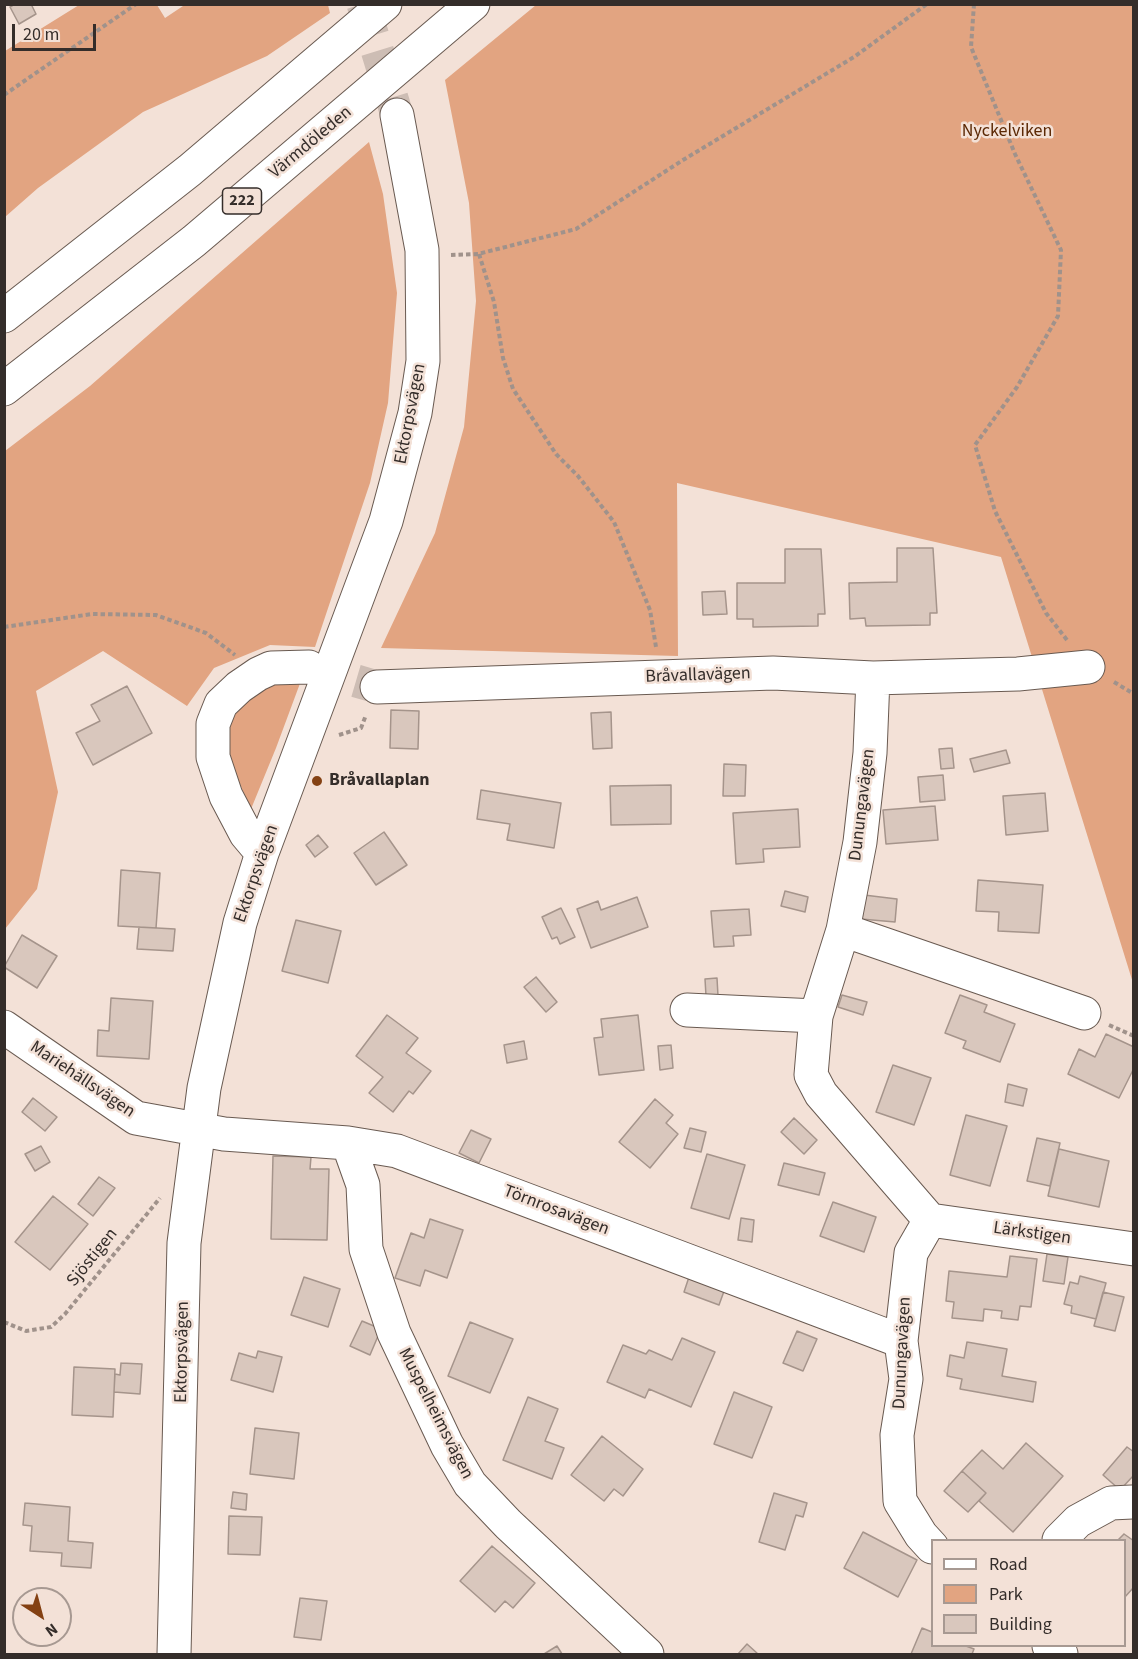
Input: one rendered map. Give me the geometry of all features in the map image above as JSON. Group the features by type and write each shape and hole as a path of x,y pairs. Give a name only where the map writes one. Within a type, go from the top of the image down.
{"main road":[{"path":"4,316 199,163 385,4"},
{"name":"Värmdöleden","path":"4,389 194,241 472,4"},
{"name":"Ektorpsvägen","path":"174,1654 184,1243 204,1088 228,966 262,853 386,521 415,413 423,361 423,259 397,115"},
{"path":"262,853 246,834 226,796 213,757 213,724 221,704 239,687 258,674 271,668 309,667"},
{"name":"Bråvallavägen","path":"377,687 773,674 873,678 1018,674 1088,667"},
{"name":"Dunungavägen","path":"873,678 870,753 860,842 843,930 816,1016 811,1075 821,1094 930,1220 911,1253 901,1341 906,1378 897,1435 900,1501 921,1535 931,1545"},
{"path":"843,930 1084,1013"},
{"path":"687,1010 816,1016"},
{"name":"Mariehällsvägen","path":"4,1027 136,1118 199,1130"},
{"name":"Törnrosavägen","path":"199,1130 348,1143 397,1151 445,1167 537,1205 901,1341"},
{"name":"Muspelheimsvägen","path":"348,1143 363,1185 366,1249 394,1333 453,1455 470,1484 508,1524 646,1654"},
{"name":"Lärkstigen","path":"930,1220 1134,1249"},
{"path":"1060,1539 1078,1521 1111,1503 1132,1502"}],"path":[{"path":"4,95 136,4"},
{"path":"450,266 450,255 478,254 576,229 683,160 854,57 927,4"},
{"path":"974,4 971,47 1015,154 1061,250 1058,316 1017,387 975,445 995,511 1046,613"},
{"path":"478,254 494,302 503,358 513,389 556,454 578,476 614,522 630,556 650,610 659,663 658,678"},
{"path":"4,627 92,614 156,615 206,633 258,674"},
{"path":"329,738 361,728 377,687"},
{"name":"Sjöstigen","path":"4,1322 26,1331 51,1327 65,1314 155,1202 193,1176"}],"green space":[{"path":"186,4 328,5 330,13 267,56 143,112 38,188 5,217 5,51 79,5 157,5 165,18"},
{"name":"Nyckelviken","path":"536,5 1133,5 1133,983 1001,557 677,483 678,656 381,648 435,533 464,427 476,301 469,203 445,80"},
{"path":"369,142 383,194 397,293 388,403 370,483 315,647 270,645 214,668 187,706 103,651 36,691 58,792 37,889 5,929 5,451 90,386"},
{"path":"302,678 251,809 234,771 229,750 229,728 239,706 261,686"}],"building":[{"path":"15,4 31,4 36,14 19,24 10,7"},
{"path":"897,548 933,548 937,613 930,613 930,625 866,626 865,618 850,619 849,583 897,582"},
{"path":"785,549 821,549 825,614 818,614 818,626 753,627 753,619 737,619 737,583 785,583"},
{"path":"725,591 727,614 703,615 702,592"},
{"path":"127,686 152,733 93,765 76,733 100,721 91,705"},
{"path":"391,710 419,711 418,749 390,748"},
{"path":"611,712 612,748 593,749 591,713"},
{"path":"952,748 954,768 941,769 939,749"},
{"path":"1006,750 1010,763 974,772 970,759"},
{"path":"724,764 746,765 745,796 723,796"},
{"path":"943,775 945,800 920,802 918,777"},
{"path":"671,785 671,824 611,825 610,786"},
{"path":"481,790 561,803 554,848 507,840 510,824 477,819"},
{"path":"1045,793 1048,831 1006,835 1003,796"},
{"path":"935,806 938,840 886,844 883,810"},
{"path":"798,809 800,847 763,849 764,862 736,864 733,813"},
{"path":"384,832 407,865 376,885 354,853"},
{"path":"318,835 328,847 315,857 306,845"},
{"path":"121,870 160,873 156,928 118,926"},
{"path":"978,880 1043,885 1039,933 998,931 999,912 976,911"},
{"path":"785,891 808,897 805,912 781,906"},
{"path":"864,895 897,899 895,922 861,919"},
{"path":"637,897 648,927 591,948 577,909 598,901 601,910"},
{"path":"561,908 575,937 560,944 557,937 552,939 542,917"},
{"path":"749,909 751,935 733,936 734,946 714,947 711,911"},
{"path":"296,920 341,931 328,983 282,971"},
{"path":"139,927 175,929 173,951 137,949"},
{"path":"22,935 57,956 37,988 4,967"},
{"path":"536,977 557,1002 546,1012 524,987"},
{"path":"717,978 718,996 706,996 705,979"},
{"path":"842,995 867,1002 863,1015 838,1007"},
{"path":"960,995 987,1005 984,1012 1015,1024 1000,1062 963,1048 966,1041 945,1033"},
{"path":"111,998 153,1001 149,1059 97,1056 98,1030 109,1031"},
{"path":"387,1015 418,1038 406,1053 431,1071 413,1094 409,1091 393,1112 369,1093 383,1077 356,1056"},
{"path":"638,1015 644,1070 599,1075 594,1038 603,1037 601,1019"},
{"path":"1106,1034 1134,1047 1134,1068 1119,1098 1068,1074 1079,1049 1095,1057"},
{"path":"524,1041 527,1059 507,1063 504,1045"},
{"path":"671,1045 673,1068 660,1070 658,1046"},
{"path":"893,1065 931,1078 914,1125 876,1112"},
{"path":"1008,1084 1027,1089 1023,1106 1005,1102"},
{"path":"33,1098 57,1117 45,1131 22,1112"},
{"path":"655,1099 673,1115 666,1123 678,1134 650,1168 619,1142"},
{"path":"966,1115 1007,1126 990,1186 950,1175"},
{"path":"794,1118 817,1140 804,1154 781,1132"},
{"path":"690,1128 706,1132 701,1152 684,1148"},
{"path":"471,1130 491,1139 479,1163 459,1153"},
{"path":"1037,1138 1060,1143 1050,1186 1027,1181"},
{"path":"41,1146 50,1162 35,1171 25,1154"},
{"path":"1059,1149 1109,1161 1099,1207 1048,1196"},
{"path":"707,1154 745,1165 729,1219 691,1208"},
{"path":"273,1156 311,1157 310,1169 329,1169 327,1240 271,1239"},
{"path":"784,1163 825,1173 819,1195 778,1185"},
{"path":"99,1177 115,1188 93,1216 78,1204"},
{"path":"53,1196 88,1224 50,1270 15,1242"},
{"path":"833,1202 876,1217 864,1252 820,1236"},
{"path":"741,1218 754,1220 752,1242 738,1240"},
{"path":"430,1219 463,1230 447,1278 425,1270 420,1286 395,1278 411,1233 424,1238"},
{"path":"1047,1254 1068,1257 1064,1284 1043,1281"},
{"path":"1010,1256 1037,1259 1031,1307 1020,1306 1018,1320 1001,1318 1002,1311 984,1309 983,1321 952,1318 954,1302 946,1301 949,1271 1007,1277"},
{"path":"691,1271 727,1283 719,1305 684,1292"},
{"path":"1080,1276 1106,1283 1096,1319 1071,1313 1072,1306 1064,1304 1070,1282 1078,1284"},
{"path":"304,1277 340,1289 328,1327 291,1315"},
{"path":"1103,1292 1124,1297 1115,1331 1094,1326"},
{"path":"362,1321 381,1329 370,1355 350,1346"},
{"path":"470,1322 513,1339 490,1393 448,1376"},
{"path":"797,1331 817,1339 803,1371 783,1363"},
{"path":"682,1338 715,1352 691,1407 649,1389 645,1398 607,1382 623,1345 646,1354 649,1350 672,1360"},
{"path":"967,1342 1007,1349 1002,1376 1036,1382 1033,1402 960,1389 962,1379 947,1376 950,1355 964,1358"},
{"path":"258,1351 282,1357 273,1392 231,1380 239,1353 256,1358"},
{"path":"121,1363 142,1364 140,1394 114,1392 115,1374 120,1375"},
{"path":"74,1367 115,1369 113,1417 72,1415"},
{"path":"734,1392 772,1407 752,1458 714,1444"},
{"path":"528,1397 558,1409 545,1441 564,1448 552,1479 503,1460"},
{"path":"255,1428 299,1433 294,1479 250,1474"},
{"path":"602,1436 643,1469 623,1496 614,1489 604,1501 571,1475"},
{"path":"1026,1443 1063,1476 1013,1532 979,1501 986,1493 962,1471 982,1450 1003,1469"},
{"path":"1127,1447 1134,1452 1134,1475 1120,1490 1103,1475"},
{"path":"962,1471 986,1493 968,1512 944,1491"},
{"path":"233,1492 247,1494 246,1510 231,1508"},
{"path":"774,1493 807,1503 803,1517 796,1515 785,1550 759,1542"},
{"path":"25,1503 70,1507 68,1541 93,1543 91,1568 61,1566 62,1553 30,1551 32,1526 23,1525"},
{"path":"229,1516 262,1517 260,1555 228,1554"},
{"path":"863,1532 917,1560 898,1597 844,1568"},
{"path":"1124,1534 1134,1541 1134,1587 1126,1596 1126,1539 1119,1539"},
{"path":"492,1546 535,1583 513,1608 505,1601 495,1612 460,1581"},
{"path":"300,1598 327,1601 321,1640 294,1637"},
{"path":"922,1628 931,1632 931,1647 974,1649 972,1654 911,1654"},
{"path":"747,1644 758,1654 738,1654"},
{"path":"557,1646 562,1654 544,1654"}],"tunnel":[{"path":"363,4 397,115"},
{"path":"309,667 377,687"}],"place":[{"name":"Bråvallaplan","path":"317,781"}]}
